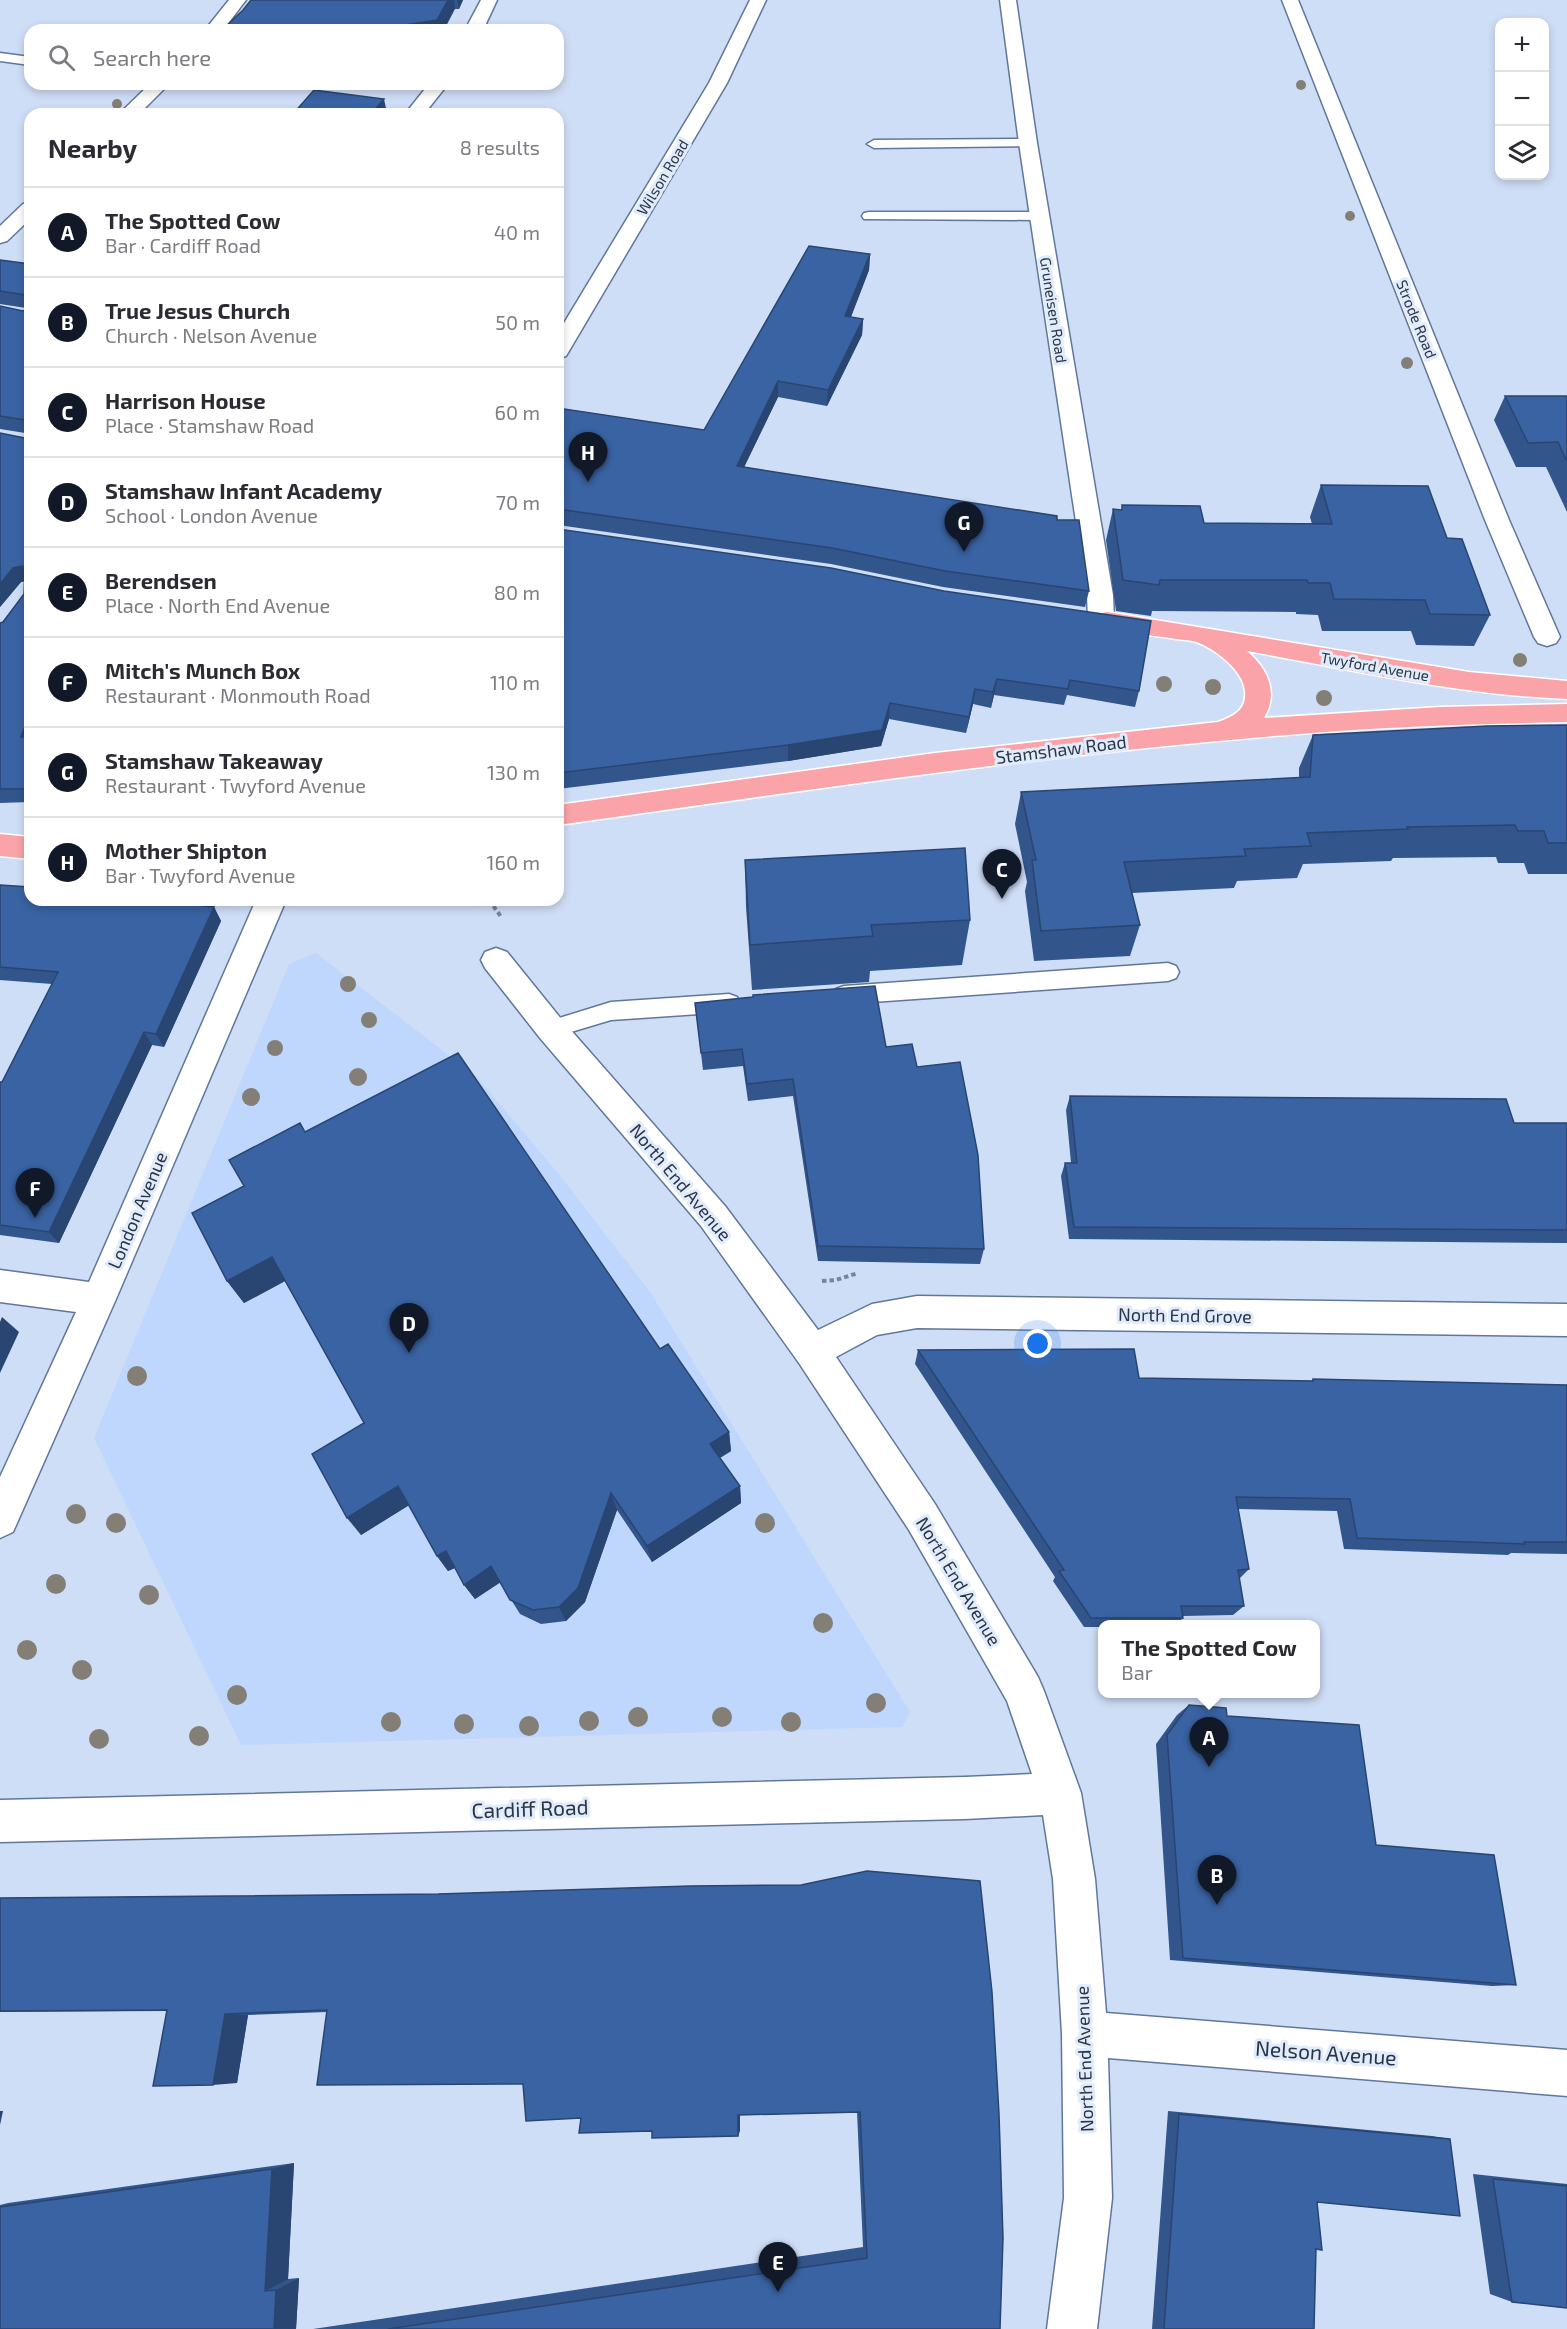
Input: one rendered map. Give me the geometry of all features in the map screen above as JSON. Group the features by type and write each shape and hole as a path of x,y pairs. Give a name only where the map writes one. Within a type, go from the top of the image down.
{"main road":[{"name":"Twyford Avenue","path":"1090,618 1185,631 1461,681 1530,689 1567,690"},
{"name":"Twyford Avenue","path":"1185,631 1205,636 1234,652 1254,673 1258,684 1260,702 1248,719 1228,729 1210,734"},
{"name":"Stamshaw Road","path":"564,814 904,768 1104,744 1413,717 1567,713"},
{"path":"0,845 24,847"}],"street":[{"path":"219,24 238,0"},
{"path":"477,24 489,0"},
{"name":"Wilson Road","path":"564,341 718,83 758,0"},
{"name":"Gruneisen Road","path":"1008,0 1028,143 1100,594 1090,618"},
{"name":"Strode Road","path":"1290,0 1497,520 1547,637"},
{"path":"134,108 154,90"},
{"path":"419,108 434,90"},
{"path":"0,237 24,214"},
{"name":"London Avenue","path":"0,1519 99,1299 268,906"},
{"name":"North End Avenue","path":"496,960 551,1029 712,1216 812,1352 922,1517 1024,1692 1060,1793 1074,1879 1085,2034 1088,2198 1072,2329"},
{"path":"0,1286 99,1299"},
{"name":"North End Grove","path":"812,1352 872,1320 917,1312 1567,1320"},
{"name":"Cardiff Road","path":"0,1821 965,1798 1060,1793"},
{"name":"Nelson Avenue","path":"1085,2034 1567,2073"}],"lane":[{"path":"0,57 24,60"},
{"path":"874,144 1028,143"},
{"path":"869,216 1040,216"},
{"path":"825,996 1168,972"},
{"path":"551,1029 612,1011 754,1001"}],"shaded area":[{"path":"316,953 477,1077 558,1173 650,1292 910,1712 902,1727 241,1745 94,1438 289,964"}],"building":[{"path":"251,0 448,0 437,20 411,24 228,24"},
{"path":"314,90 384,99 376,108 298,108"},
{"path":"809,246 870,254 845,316 863,319 828,390 778,381 737,466 1057,516 1057,520 1079,520 1089,591 945,571 832,548 564,510 564,409 704,430"},
{"path":"0,260 24,263 24,295 0,291"},
{"path":"0,306 23,311 24,420 0,416"},
{"path":"1505,396 1567,396 1567,462 1558,442 1528,443"},
{"path":"0,433 24,438 24,567 13,568 0,584"},
{"path":"1321,485 1428,486 1447,538 1462,539 1490,615 1430,614 1425,600 1334,599 1330,583 1308,583 1307,580 1160,580 1159,585 1123,580 1113,509 1122,510 1122,505 1200,506 1204,523 1332,524"},
{"path":"564,530 831,568 944,591 1151,621 1139,691 1070,680 1068,689 997,679 993,692 975,689 969,717 890,703 882,730 788,745 564,772"},
{"path":"24,594 24,729 21,737 24,737 24,789 0,789 0,623"},
{"path":"1567,725 1567,843 1548,843 1544,831 1518,831 1515,825 1407,827 1408,829 1307,833 1311,846 1244,849 1246,856 1124,862 1140,925 1041,931 1032,860 1036,860 1021,792 1310,777 1313,735 1487,726"},
{"path":"965,848 970,920 871,925 873,936 750,945 745,860"},
{"path":"0,885 24,887 24,906 214,907 156,1034 144,1032 49,1232 0,1225 0,1082 58,972 0,967"},
{"path":"875,986 886,1047 912,1044 917,1067 960,1062 978,1155 984,1249 818,1246 793,1079 747,1084 742,1049 701,1053 695,1003 753,997 753,995"},
{"path":"458,1053 660,1349 668,1344 729,1432 710,1444 740,1486 647,1546 611,1493 578,1588 559,1607 533,1610 510,1600 491,1566 464,1585 446,1551 437,1556 398,1486 347,1518 312,1454 364,1423 272,1257 227,1281 192,1213 244,1186 229,1160 300,1123 305,1132"},
{"path":"1070,1096 1506,1099 1514,1123 1567,1123 1567,1230 1074,1227 1065,1163 1077,1163"},
{"path":"1134,1349 1139,1378 1313,1381 1313,1379 1567,1385 1567,1542 1524,1542 1525,1544 1357,1538 1350,1499 1236,1497 1249,1569 1238,1570 1244,1606 1181,1606 1183,1618 1091,1618 1059,1571 1064,1570 918,1350"},
{"path":"1189,1705 1226,1708 1227,1716 1359,1725 1376,1845 1494,1855 1516,1985 1183,1958 1167,1735"},
{"path":"867,1871 980,1881 992,1992 999,2114 1003,2238 1000,2329 388,2329 867,2258 860,2112 738,2115 738,2136 652,2138 652,2131 579,2133 581,2118 526,2121 523,2084 317,2085 327,2010 225,2014 213,2085 153,2086 167,2010 0,2011 0,1898 438,1894 801,1885"},
{"path":"1179,2114 1450,2139 1460,2216 1317,2202 1322,2250 1316,2249 1314,2329 1164,2329"},
{"path":"272,2169 265,2291 276,2290 274,2329 0,2329 0,2207"},
{"path":"1493,2179 1567,2186 1567,2308 1512,2302"}],"place":[{"name":"Mother Shipton","path":"588,482"},
{"name":"Stamshaw Takeaway","path":"964,552"},
{"name":"Harrison House","path":"1002,899"},
{"name":"Mitch's Munch Box","path":"35,1218"},
{"name":"Stamshaw Infant Academy","path":"409,1353"},
{"name":"The Spotted Cow","path":"1209,1767"},
{"name":"True Jesus Church","path":"1217,1905"},
{"name":"Berendsen","path":"778,2292"}]}
